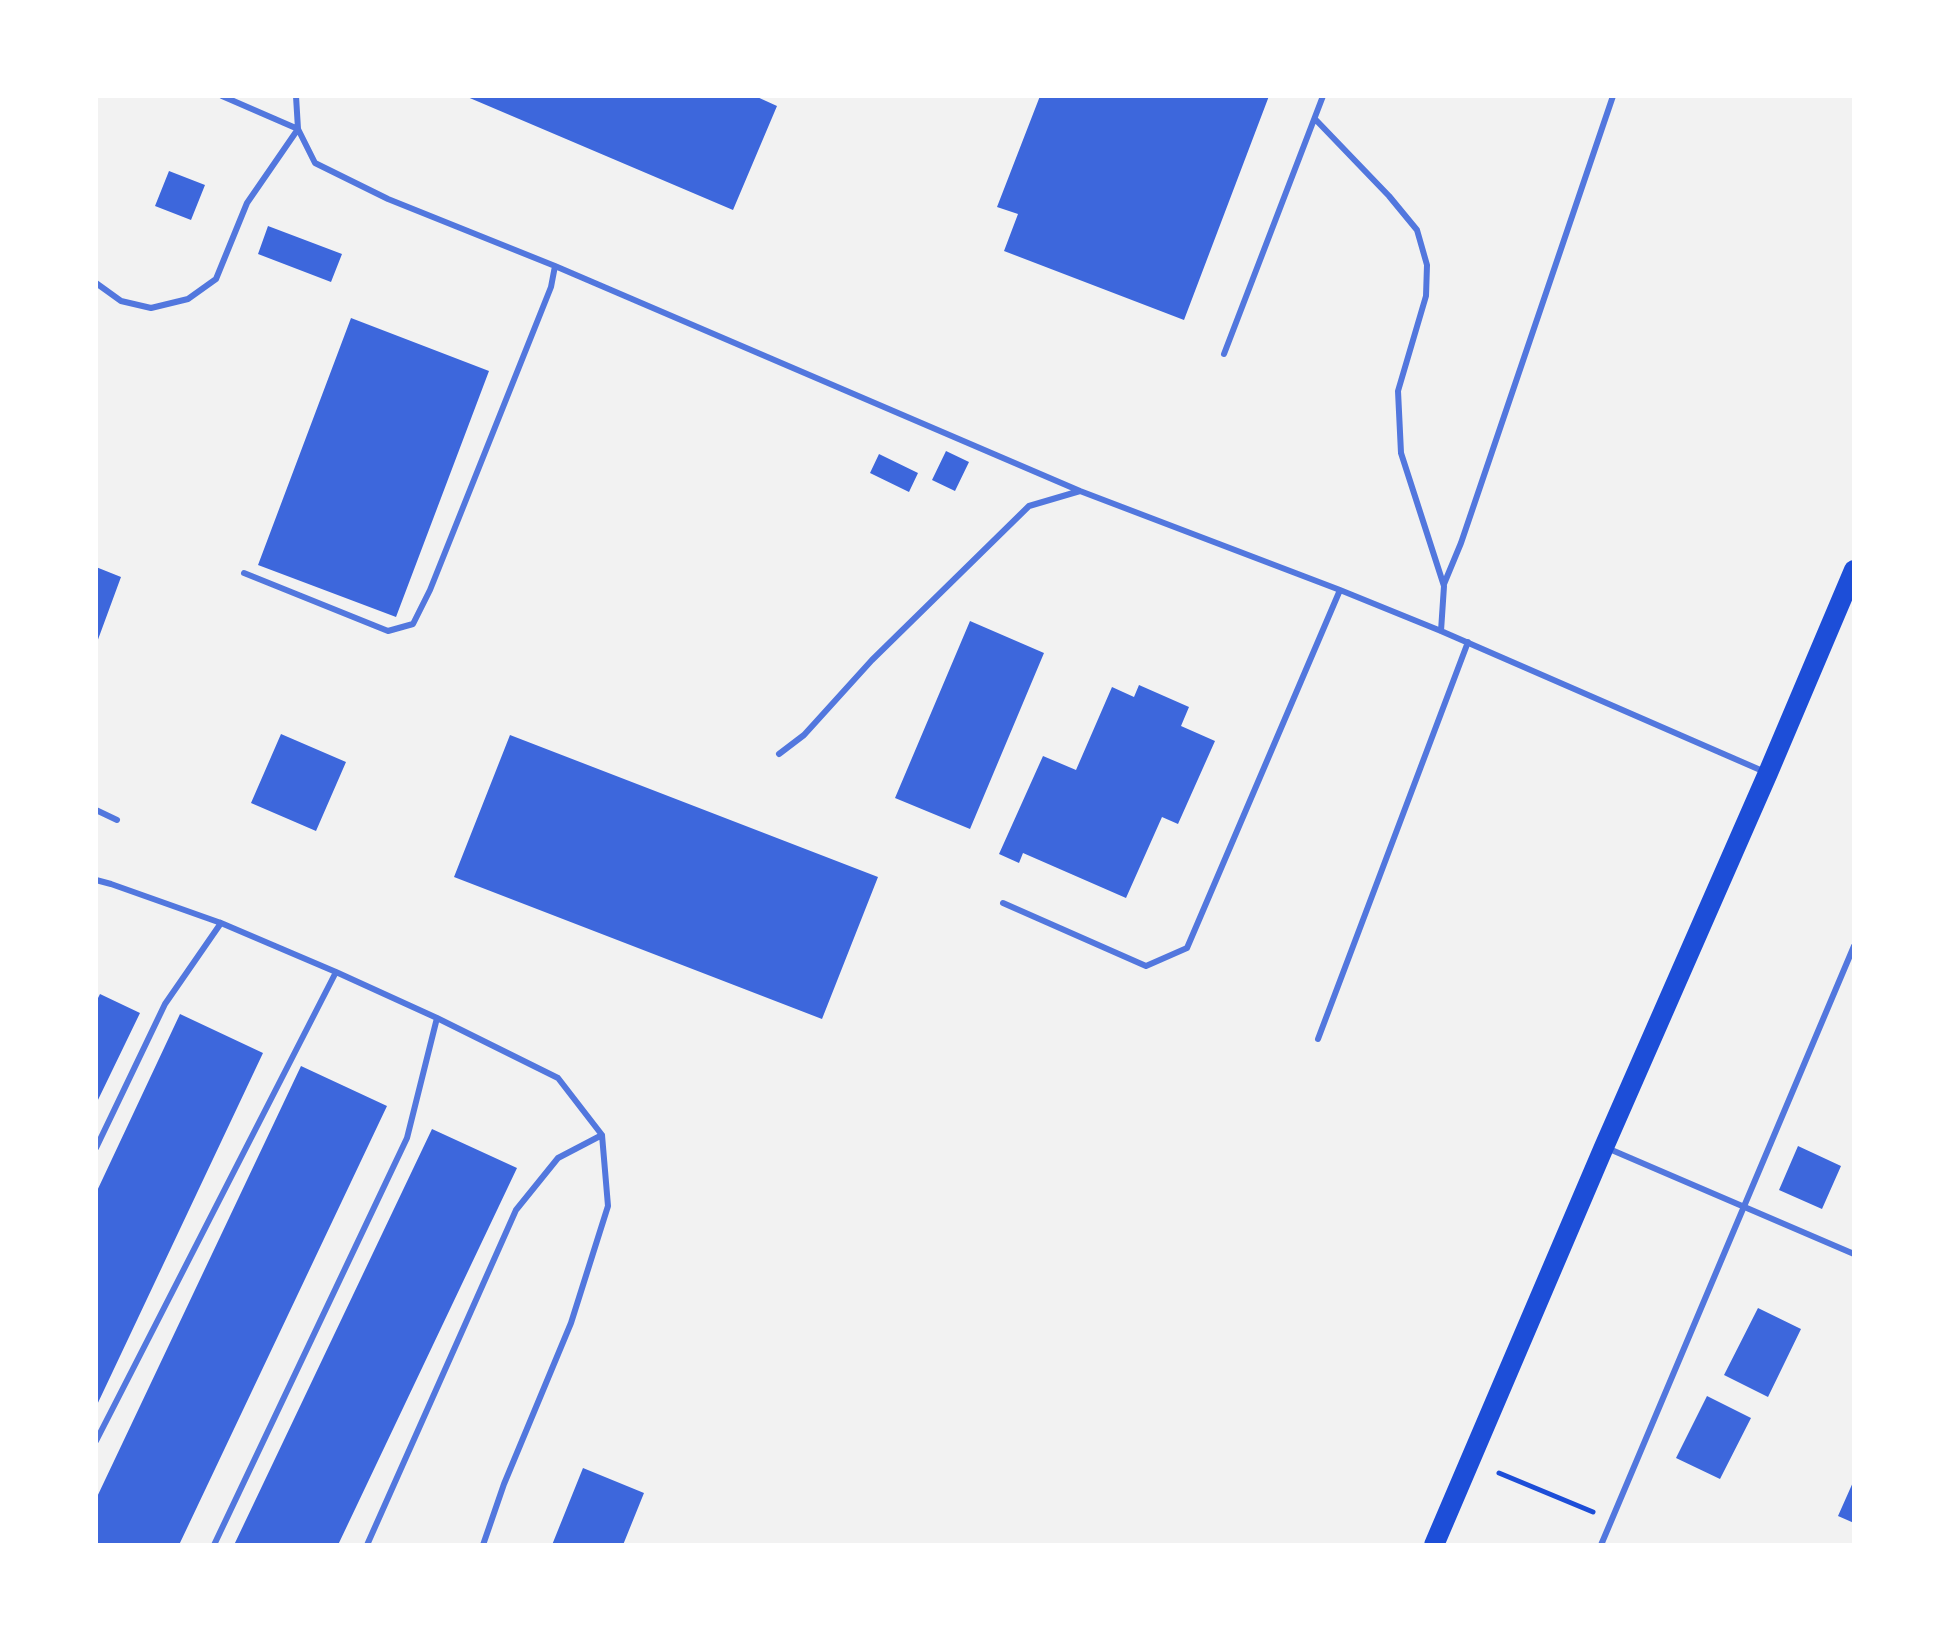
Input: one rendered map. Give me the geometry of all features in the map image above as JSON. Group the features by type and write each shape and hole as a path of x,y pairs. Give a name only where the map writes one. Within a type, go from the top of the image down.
{"main road":[{"path":"1434,1545 1854,570"}],"lane":[{"path":"222,96 298,129"},
{"path":"296,96 298,129 315,163 388,199 555,266 1080,491 1468,642 1768,773"},
{"path":"1224,354 1323,96"},
{"path":"1441,631 1444,586 1613,96"},
{"path":"1315,119 1417,230 1427,265 1426,296 1398,391 1401,453 1444,586"},
{"path":"96,283 121,301 151,308 188,299 216,279 247,203 298,129"},
{"path":"244,573 388,631 413,624 430,590 551,287 555,266"},
{"path":"779,754 804,735 872,660 1029,506 1080,491"},
{"path":"1003,903 1146,966 1187,948 1340,590"},
{"path":"1318,1039 1468,642"},
{"path":"96,810 117,820"},
{"path":"96,880 221,923 336,972 558,1078 602,1135 608,1206 571,1323 504,1484 483,1545"},
{"path":"96,1148 165,1004 221,923"},
{"path":"1601,1545 1854,946"},
{"path":"96,1441 336,972"},
{"path":"214,1545 407,1138 437,1018"},
{"path":"367,1545 516,1210 558,1158 602,1135"},
{"path":"1604,1147 1854,1254"}],"path":[{"path":"1470,1461 1612,1520"}],"building":[{"path":"465,96 755,96 777,106 733,210"},
{"path":"1040,96 1269,96 1184,320 1004,251 1018,214 997,207"},
{"path":"169,171 205,185 191,220 155,206"},
{"path":"268,226 342,254 331,282 258,254"},
{"path":"351,318 489,371 396,617 258,565"},
{"path":"946,451 969,462 955,491 932,480"},
{"path":"879,454 918,473 909,492 870,473"},
{"path":"96,567 121,577 96,645"},
{"path":"970,621 1044,653 970,829 895,798"},
{"path":"1139,685 1189,707 1181,726 1215,741 1178,824 1162,817 1126,898 1023,853 1019,863 999,854 1043,756 1076,770 1112,687 1134,697"},
{"path":"281,734 346,762 316,831 251,803"},
{"path":"510,735 878,877 822,1019 454,877"},
{"path":"100,994 140,1013 96,1104 96,1002"},
{"path":"180,1014 263,1053 96,1407 96,1193"},
{"path":"301,1066 387,1106 179,1545 96,1545 96,1499"},
{"path":"432,1129 517,1168 338,1545 234,1545"},
{"path":"1798,1146 1841,1166 1822,1209 1779,1190"},
{"path":"1758,1308 1801,1329 1768,1397 1724,1375"},
{"path":"1707,1396 1751,1418 1720,1479 1676,1458"},
{"path":"583,1468 644,1493 623,1545 552,1545"},
{"path":"1854,1480 1854,1523 1838,1516"}]}
